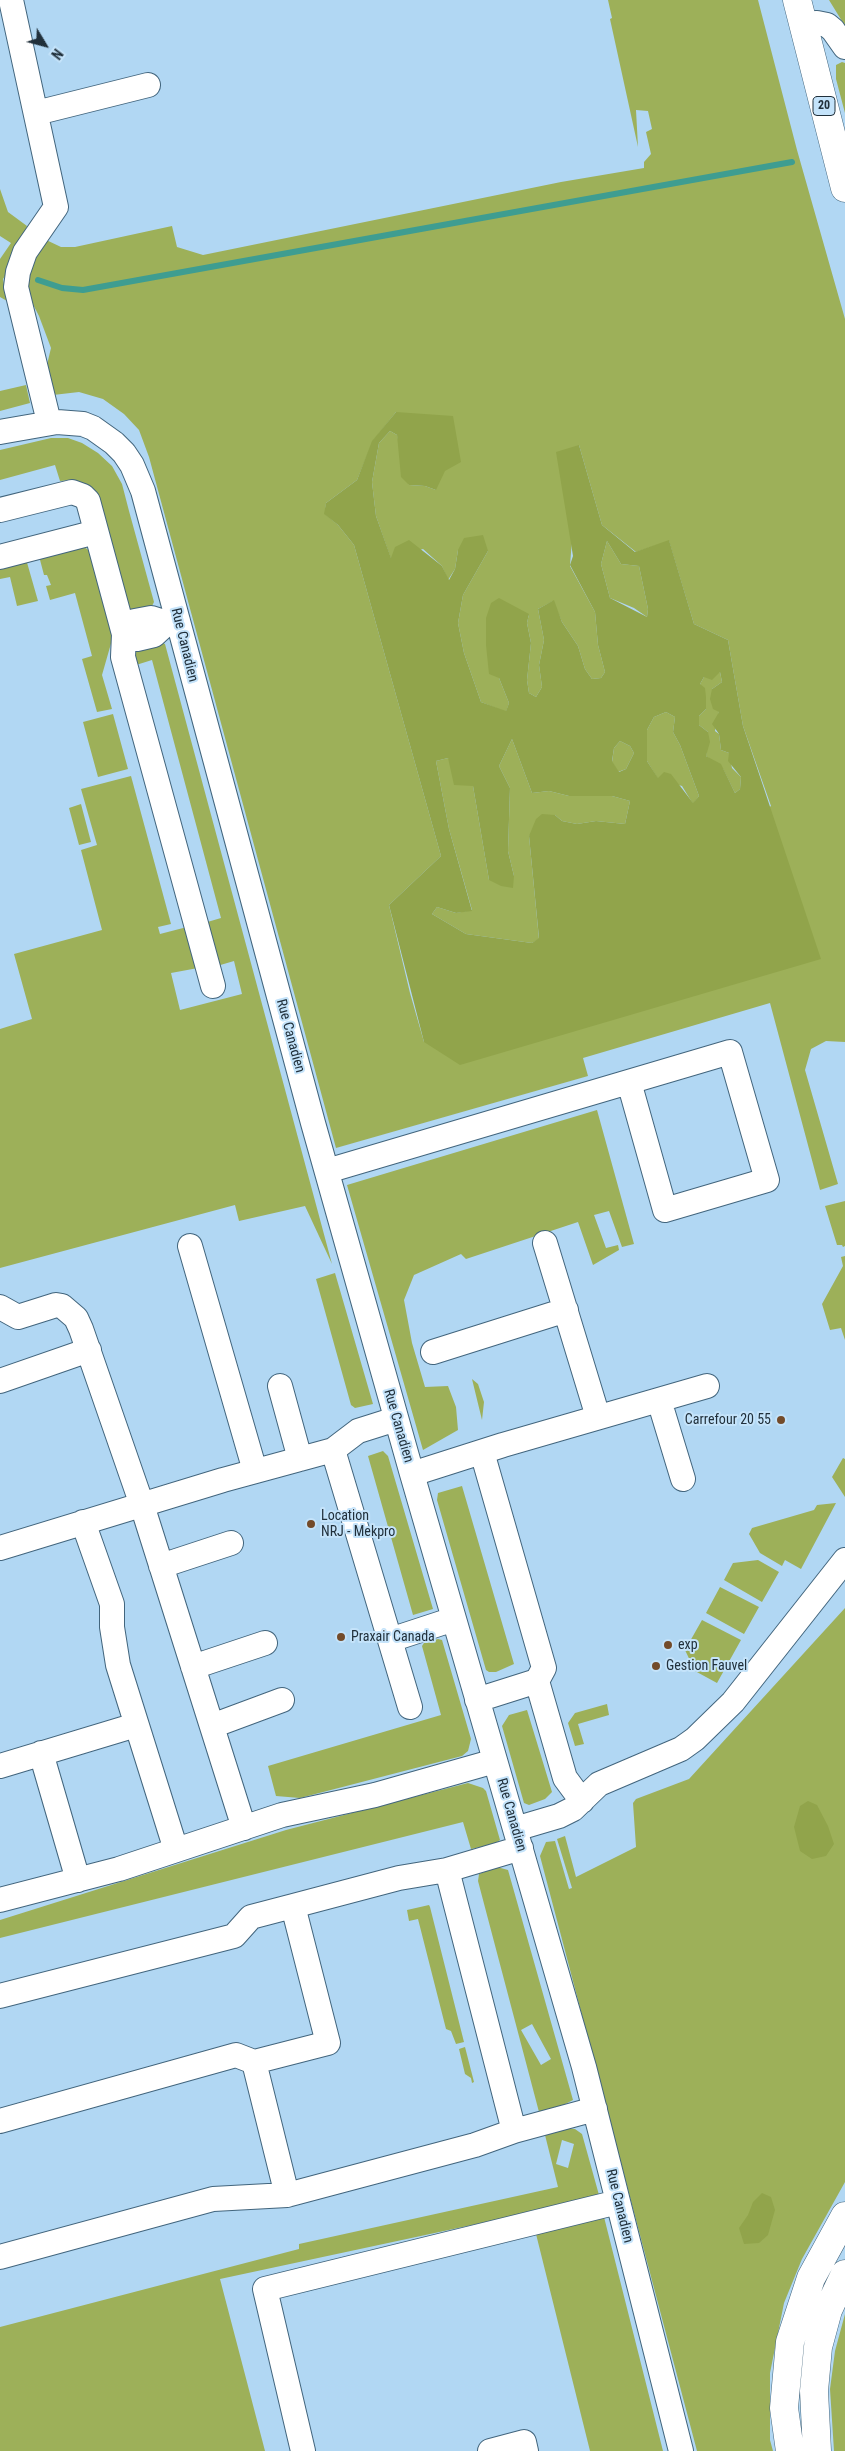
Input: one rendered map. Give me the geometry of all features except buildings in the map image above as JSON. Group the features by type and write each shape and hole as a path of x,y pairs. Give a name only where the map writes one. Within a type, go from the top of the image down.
{"highway":[{"name":"20","path":"799,8 845,188"},
{"path":"790,2451 784,2408 790,2342 811,2278 845,2216"},
{"path":"817,2451 814,2391 818,2347 828,2310 845,2274"}],"street":[{"path":"0,432 49,422 16,287 18,272 25,252 56,207 12,0"},
{"path":"799,8 816,23 827,25 833,30 845,47"},
{"path":"36,113 148,86"},
{"name":"Rue Canadien","path":"49,422 83,424 102,433 114,443 132,464 143,490 173,622 396,1419 595,2110 681,2451"},
{"path":"0,510 72,492 79,493 88,502 124,634 123,657 213,986"},
{"path":"0,557 96,532"},
{"path":"124,634 130,623 135,621 151,618 173,622"},
{"path":"327,1171 730,1052 767,1180 665,1210 630,1082"},
{"path":"545,1243 598,1417"},
{"path":"190,1246 255,1471"},
{"path":"0,1307 18,1317 56,1305 62,1306 76,1318 89,1350 142,1505 244,1828"},
{"path":"433,1352 566,1310"},
{"path":"0,1381 89,1350"},
{"path":"280,1386 300,1459"},
{"path":"412,1474 707,1386"},
{"path":"659,1400 683,1479"},
{"path":"0,1548 255,1471 333,1450 358,1431 396,1419"},
{"path":"333,1450 410,1707"},
{"path":"478,1700 537,1681 544,1668 482,1452"},
{"path":"84,1522 112,1604 112,1627 118,1665 176,1850"},
{"path":"161,1566 231,1543"},
{"path":"0,1996 234,1936 251,1917 398,1878 447,1870 518,1838 573,1810 599,1784 681,1749 709,1728 733,1702 845,1560"},
{"path":"390,1640 454,1619"},
{"path":"193,1667 265,1643"},
{"path":"537,1681 565,1778 582,1801"},
{"path":"212,1726 282,1700"},
{"path":"0,1766 136,1725"},
{"path":"41,1753 48,1809 78,1880"},
{"path":"0,1900 78,1880 282,1815 375,1795 495,1761"},
{"path":"447,1870 514,2130"},
{"path":"0,2120 236,2055 254,2062 328,2043 293,1906"},
{"path":"254,2062 287,2195"},
{"path":"0,2257 213,2199 287,2195 476,2146 514,2130 595,2110"},
{"path":"304,2451 265,2289 618,2202"},
{"path":"490,2451 524,2442 526,2451"}],"green space":[{"path":"608,0 758,0 797,150 845,319 845,1042 826,1041 811,1049 805,1070 838,1184 820,1190 770,1003 583,1058 588,1076 336,1148 149,457 139,430 124,414 103,399 79,392 53,395 45,373 51,348 39,316 25,289 30,256 42,238 61,247 75,247 172,226 177,247 203,255 561,182 644,168 644,162 651,154 646,132 652,129 648,111 636,110 638,147 610,19 612,18","holes":["396,412 436,490 425,486 409,485 397,435 390,431 379,443 372,482 376,516 391,559 423,549 442,566 448,580 455,569 458,550 488,551 463,595 458,623 464,653 481,702 506,712 509,703 499,678 529,614 527,623 531,643 527,680 529,693 536,697 542,687 539,665 544,640 538,609 553,601 562,622 578,646 585,669 592,679 601,678 605,672 598,645 595,612 570,566 579,445 602,525 636,552 669,541 694,624 728,640 743,726 771,806 424,1042 389,905 441,856 354,545 338,525 325,514 326,503 357,480 373,441"]},
{"path":"829,0 845,0 845,26"},
{"path":"842,62 845,63 845,113 836,79 836,65"},
{"path":"0,189 8,212 27,226 11,267 3,279 7,301 0,297 0,259 11,243 0,236"},
{"path":"26,385 30,403 0,411 0,391"},
{"path":"396,412 453,416 461,462 445,471 436,490 425,486 409,485 401,477 397,435 390,431 379,443 372,482 376,516 391,558 395,547 409,540 442,566 449,580 455,569 458,550 464,538 483,535 488,551 463,595 458,623 464,653 481,702 506,711 509,703 499,678 489,674 486,645 486,618 491,603 499,598 529,614 527,623 531,643 527,680 529,693 536,697 542,687 539,665 544,640 538,609 554,600 562,622 578,646 585,669 592,679 601,678 605,672 598,645 595,612 570,565 573,556 556,452 579,445 602,525 635,552 669,540 694,624 728,640 743,726 821,959 460,1065 424,1042 389,905 441,856 354,545 338,525 324,514 326,503 357,480 372,441","holes":["607,541 621,564 639,566 648,609 647,617 610,598 601,564","720,672 722,682 712,689 710,699 713,709 719,712 712,724 719,734 721,750 729,753 728,761 741,777 740,789 735,793 721,764 706,756 710,742 708,732 699,725 699,716 706,709 705,688 700,684 704,677 712,680","666,712 675,717 673,732 680,745 699,796 693,803 671,774 664,772 658,778 647,761 647,730 654,717","512,739 532,793 549,791 569,796 612,796 630,801 625,824 596,821 577,824 562,821 555,815 542,814 536,819 529,836 539,938 532,943 466,934 432,914 437,907 456,913 472,911 449,829 436,761 448,758 454,785 473,786 489,880 501,886 513,888 514,876 508,851 510,788 499,766","620,741 630,746 634,753 626,769 619,772 612,761 614,748"]},
{"path":"51,438 68,438 82,443 98,453 112,466 122,484 154,602 151,608 132,615 85,484 73,480 60,481 55,465 0,480 0,450"},
{"path":"607,541 621,564 639,566 648,609 647,617 634,608 610,598 601,564"},
{"path":"84,547 90,551 114,633 102,675 112,709 97,712 82,659 92,656 75,593 50,600 46,586 51,585 47,575 44,575 39,556"},
{"path":"26,559 38,601 17,606 10,577 0,579 0,567"},
{"path":"161,642 165,644 332,1264 305,1206 239,1221 235,1205 0,1268 0,1029 32,1019 14,954 102,930 81,850 97,845 81,789 131,776 171,924 158,927 160,934 187,927 198,968 171,973 180,1010 242,994 234,961 217,966 204,923 221,918 152,660 136,665 134,658 139,645"},
{"path":"720,672 722,682 712,689 719,712 715,731 719,734 721,750 729,753 732,768 741,777 740,789 735,793 723,769 706,756 708,732 699,725 699,716 706,709 700,684 704,677"},
{"path":"666,712 675,717 673,732 680,745 699,796 693,804 682,786 658,779 647,761 647,730 654,717"},
{"path":"113,714 128,769 98,777 83,722"},
{"path":"512,739 532,793 549,791 569,796 612,796 630,801 625,824 596,821 577,824 562,821 555,815 529,836 539,939 532,943 466,934 432,914 437,907 456,913 472,910 449,829 436,761 448,758 473,786 489,880 514,876 508,851 510,788 499,766"},
{"path":"620,741 630,746 634,753 626,769 618,772 612,762 614,748"},
{"path":"81,804 91,842 79,845 69,808"},
{"path":"597,1110 634,1244 622,1247 609,1211 594,1215 606,1248 618,1245 619,1250 593,1265 578,1222 466,1259 461,1254 414,1275 404,1300 412,1343 425,1387 448,1386 456,1407 458,1430 423,1450 347,1185"},
{"path":"845,1201 845,1246 843,1247 842,1245 837,1245 825,1206"},
{"path":"845,1256 845,1340 841,1328 830,1330 822,1304 843,1266 841,1257"},
{"path":"335,1273 373,1404 355,1408 351,1405 316,1279"},
{"path":"472,1379 478,1384 484,1402 482,1420"},
{"path":"383,1451 388,1456 433,1609 413,1615 368,1456"},
{"path":"843,1458 845,1459 845,1497 832,1477"},
{"path":"462,1486 514,1664 496,1672 486,1670 437,1500 438,1493"},
{"path":"836,1503 801,1569 785,1560 782,1566 760,1553 749,1534 752,1528 814,1510 817,1505"},
{"path":"758,1560 779,1572 762,1602 724,1580 733,1563"},
{"path":"720,1587 759,1607 744,1634 706,1613"},
{"path":"845,1608 845,2182 802,2259 784,2303 770,2373 770,2440 773,2451 697,2451 540,1856 546,1842 555,1841 569,1889 572,1888 557,1839 565,1836 576,1877 636,1847 633,1803 636,1799 689,1779"},
{"path":"702,1620 741,1640 717,1683 695,1671 685,1650"},
{"path":"438,1639 442,1640 471,1739 468,1751 462,1756 300,1798 276,1796 268,1766 441,1715 422,1646 424,1643"},
{"path":"607,1704 609,1715 578,1724 584,1744 575,1746 568,1723 575,1713"},
{"path":"527,1710 552,1792 545,1799 529,1805 524,1803 502,1726 509,1715"},
{"path":"468,1783 483,1788 486,1791 500,1840 494,1844 471,1849 463,1822 0,1938 0,1920 286,1830"},
{"path":"808,1801 817,1805 828,1826 834,1844 826,1856 812,1859 800,1851 794,1827 800,1806"},
{"path":"497,1867 508,1870 573,2100 550,2112 539,2112 478,1881 479,1874","holes":["532,2024 551,2059 541,2065 521,2030"]},
{"path":"429,1905 464,2042 456,2044 451,2031 446,2029 418,1919 409,1921 407,1910"},
{"path":"465,2047 474,2082 472,2083 471,2078 465,2074 459,2049"},
{"path":"564,2128 575,2129 582,2134 599,2195 528,2213 220,2279 265,2451 0,2451 0,2327 299,2249 299,2244 558,2187 545,2135 549,2131","holes":["562,2140 574,2144 568,2168 556,2164"]},
{"path":"762,2193 771,2197 775,2210 768,2235 759,2243 744,2244 739,2228 748,2215 753,2202"},
{"path":"604,2217 663,2451 590,2451 536,2234"},
{"path":"845,2314 845,2451 834,2451 830,2389 835,2351"}],"waterway":[{"path":"38,280 62,288 83,290 792,162"}],"place":[{"name":"Carrefour 20 55","path":"781,1420"},
{"name":"Location NRJ - Mekpro","path":"311,1524"},
{"name":"Praxair Canada","path":"341,1637"},
{"name":"exp","path":"668,1645"},
{"name":"Gestion Fauvel","path":"656,1666"}]}
